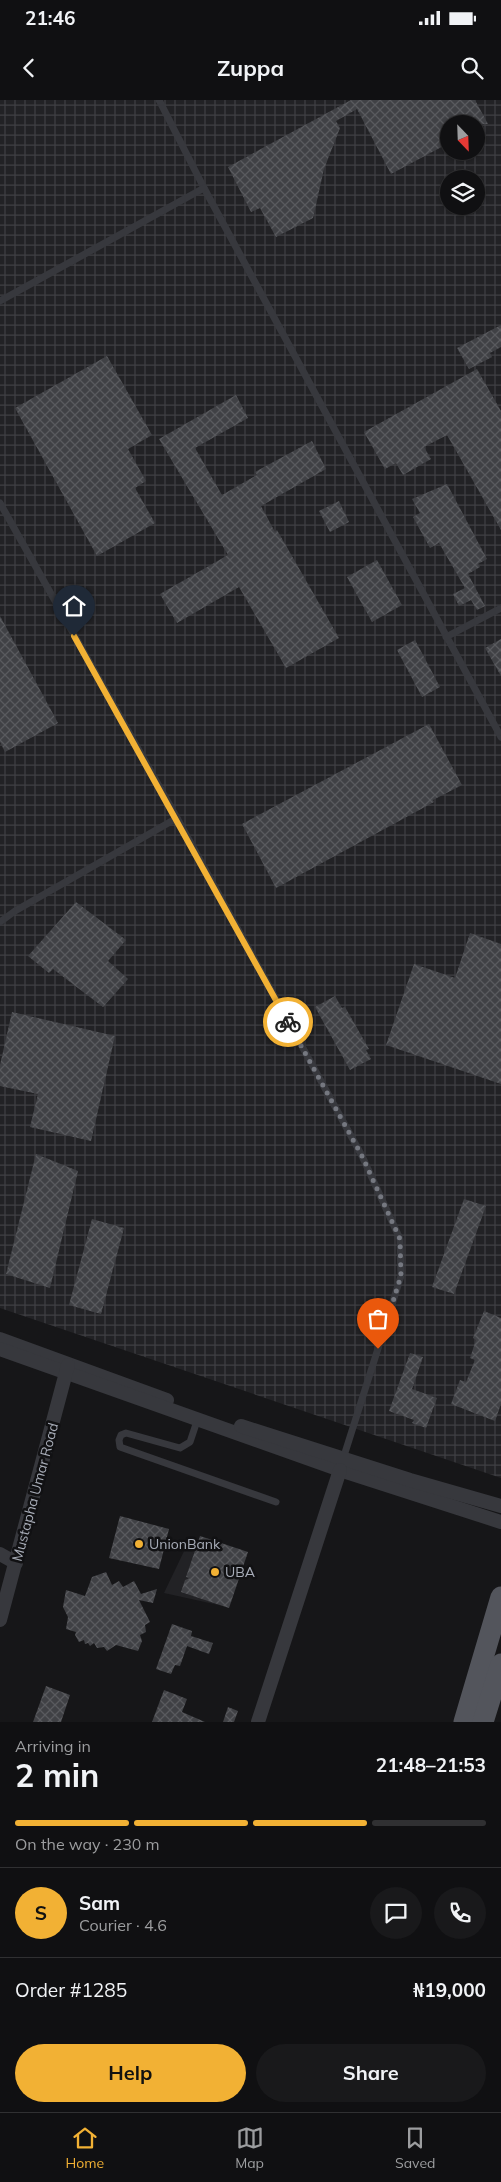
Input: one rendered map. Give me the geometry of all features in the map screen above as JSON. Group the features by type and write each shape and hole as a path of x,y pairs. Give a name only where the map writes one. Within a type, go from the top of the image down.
{"main road":[{"path":"475,1716 501,1597"},
{"path":"475,1716 501,1664"}],"street":[{"path":"0,1338 67,1369 197,1421 341,1465 501,1506"},
{"path":"0,1349 199,1412 501,1522"},
{"name":"Mustapha Umar Road","path":"0,1620 2,1602 16,1563 67,1369"},
{"path":"258,1722 341,1465"},
{"path":"0,1554 16,1563"}],"lane":[{"path":"159,100 204,188 501,737"},
{"path":"0,301 204,188"},
{"path":"0,503 177,818 362,1156 400,1239 401,1276 341,1465"},
{"path":"446,637 501,608"},
{"path":"0,922 15,911 177,818"},
{"path":"197,1421 190,1442 180,1448 126,1433 121,1435 118,1440 120,1447 276,1502"}],"shaded area":[{"path":"0,100 501,100 501,1478 0,1308"},
{"name":"UBA","path":"187,1545 243,1550 223,1606 164,1593"}],"building":[{"path":"351,100 475,100 483,115 440,115 440,148 391,174 357,109 336,121 340,128 324,169 313,218 276,237 260,208 251,212 228,167"},
{"path":"501,325 501,347 490,353 492,357 469,369 457,348"},
{"path":"107,356 152,435 128,449 146,481 135,488 155,523 97,556 15,408"},
{"path":"477,369 501,411 501,530 447,435 424,447 431,459 403,475 396,463 385,469 364,432"},
{"path":"236,395 248,418 195,448 222,495 257,475 255,472 312,441 326,469 261,506 275,532 277,530 339,638 286,668 239,587 177,623 160,594 228,555 159,439"},
{"path":"447,484 487,559 478,564 480,567 468,574 485,606 477,610 471,600 459,606 453,594 465,588 439,543 430,548 413,517 420,513 412,499"},
{"path":"339,501 349,522 330,532 319,511"},
{"path":"377,560 402,605 372,622 347,577"},
{"path":"0,616 58,723 5,752 0,742"},
{"path":"501,639 501,676 485,648"},
{"path":"415,640 440,687 422,697 397,650"},
{"path":"429,724 462,785 276,888 242,824"},
{"path":"76,902 126,940 108,961 128,979 103,1007 53,969 49,973 28,956"},
{"path":"470,933 501,944 501,1084 386,1045 414,964 455,978"},
{"path":"335,996 342,1008 345,1007 369,1049 366,1050 371,1059 350,1070 315,1007"},
{"path":"12,1012 115,1036 91,1141 30,1127 38,1094 0,1086 0,1065"},
{"path":"36,1154 78,1171 50,1288 6,1274"},
{"path":"464,1199 486,1206 454,1294 432,1287"},
{"path":"92,1219 124,1228 101,1314 69,1305"},
{"path":"484,1311 501,1318 501,1404 495,1421 451,1404 460,1380 466,1382 475,1360 470,1358 476,1340 473,1338"},
{"path":"410,1353 423,1357 412,1389 437,1398 426,1428 412,1423 414,1420 389,1411"},
{"name":"UnionBank","path":"120,1516 169,1529 159,1569 109,1558"},
{"name":"UBA","path":"200,1536 248,1552 229,1608 181,1592 185,1580 190,1578 186,1577"},
{"path":"106,1572 112,1585 119,1581 123,1587 134,1581 141,1594 157,1589 153,1603 139,1600 150,1622 145,1625 146,1632 140,1635 142,1641 138,1651 116,1645 107,1651 104,1647 97,1648 94,1643 90,1646 88,1643 85,1644 84,1640 79,1642 75,1635 76,1632 66,1629 68,1617 63,1607 66,1590 85,1596 92,1577"},
{"path":"172,1624 192,1631 191,1636 213,1643 209,1654 187,1646 180,1666 175,1665 171,1674 156,1669"},
{"path":"46,1686 70,1695 61,1722 33,1722"},
{"path":"164,1690 187,1699 182,1712 205,1722 152,1722"},
{"path":"228,1707 238,1711 234,1722 223,1722"}],"way so far":[{"path":"288,1022 362,1156 390,1213 400,1239 402,1253 401,1276 378,1349"}],"place":[{"name":"UnionBank","path":"139,1544"},
{"name":"UBA","path":"215,1572"}],"route":[{"path":"74,636 177,818 288,1022"}]}
